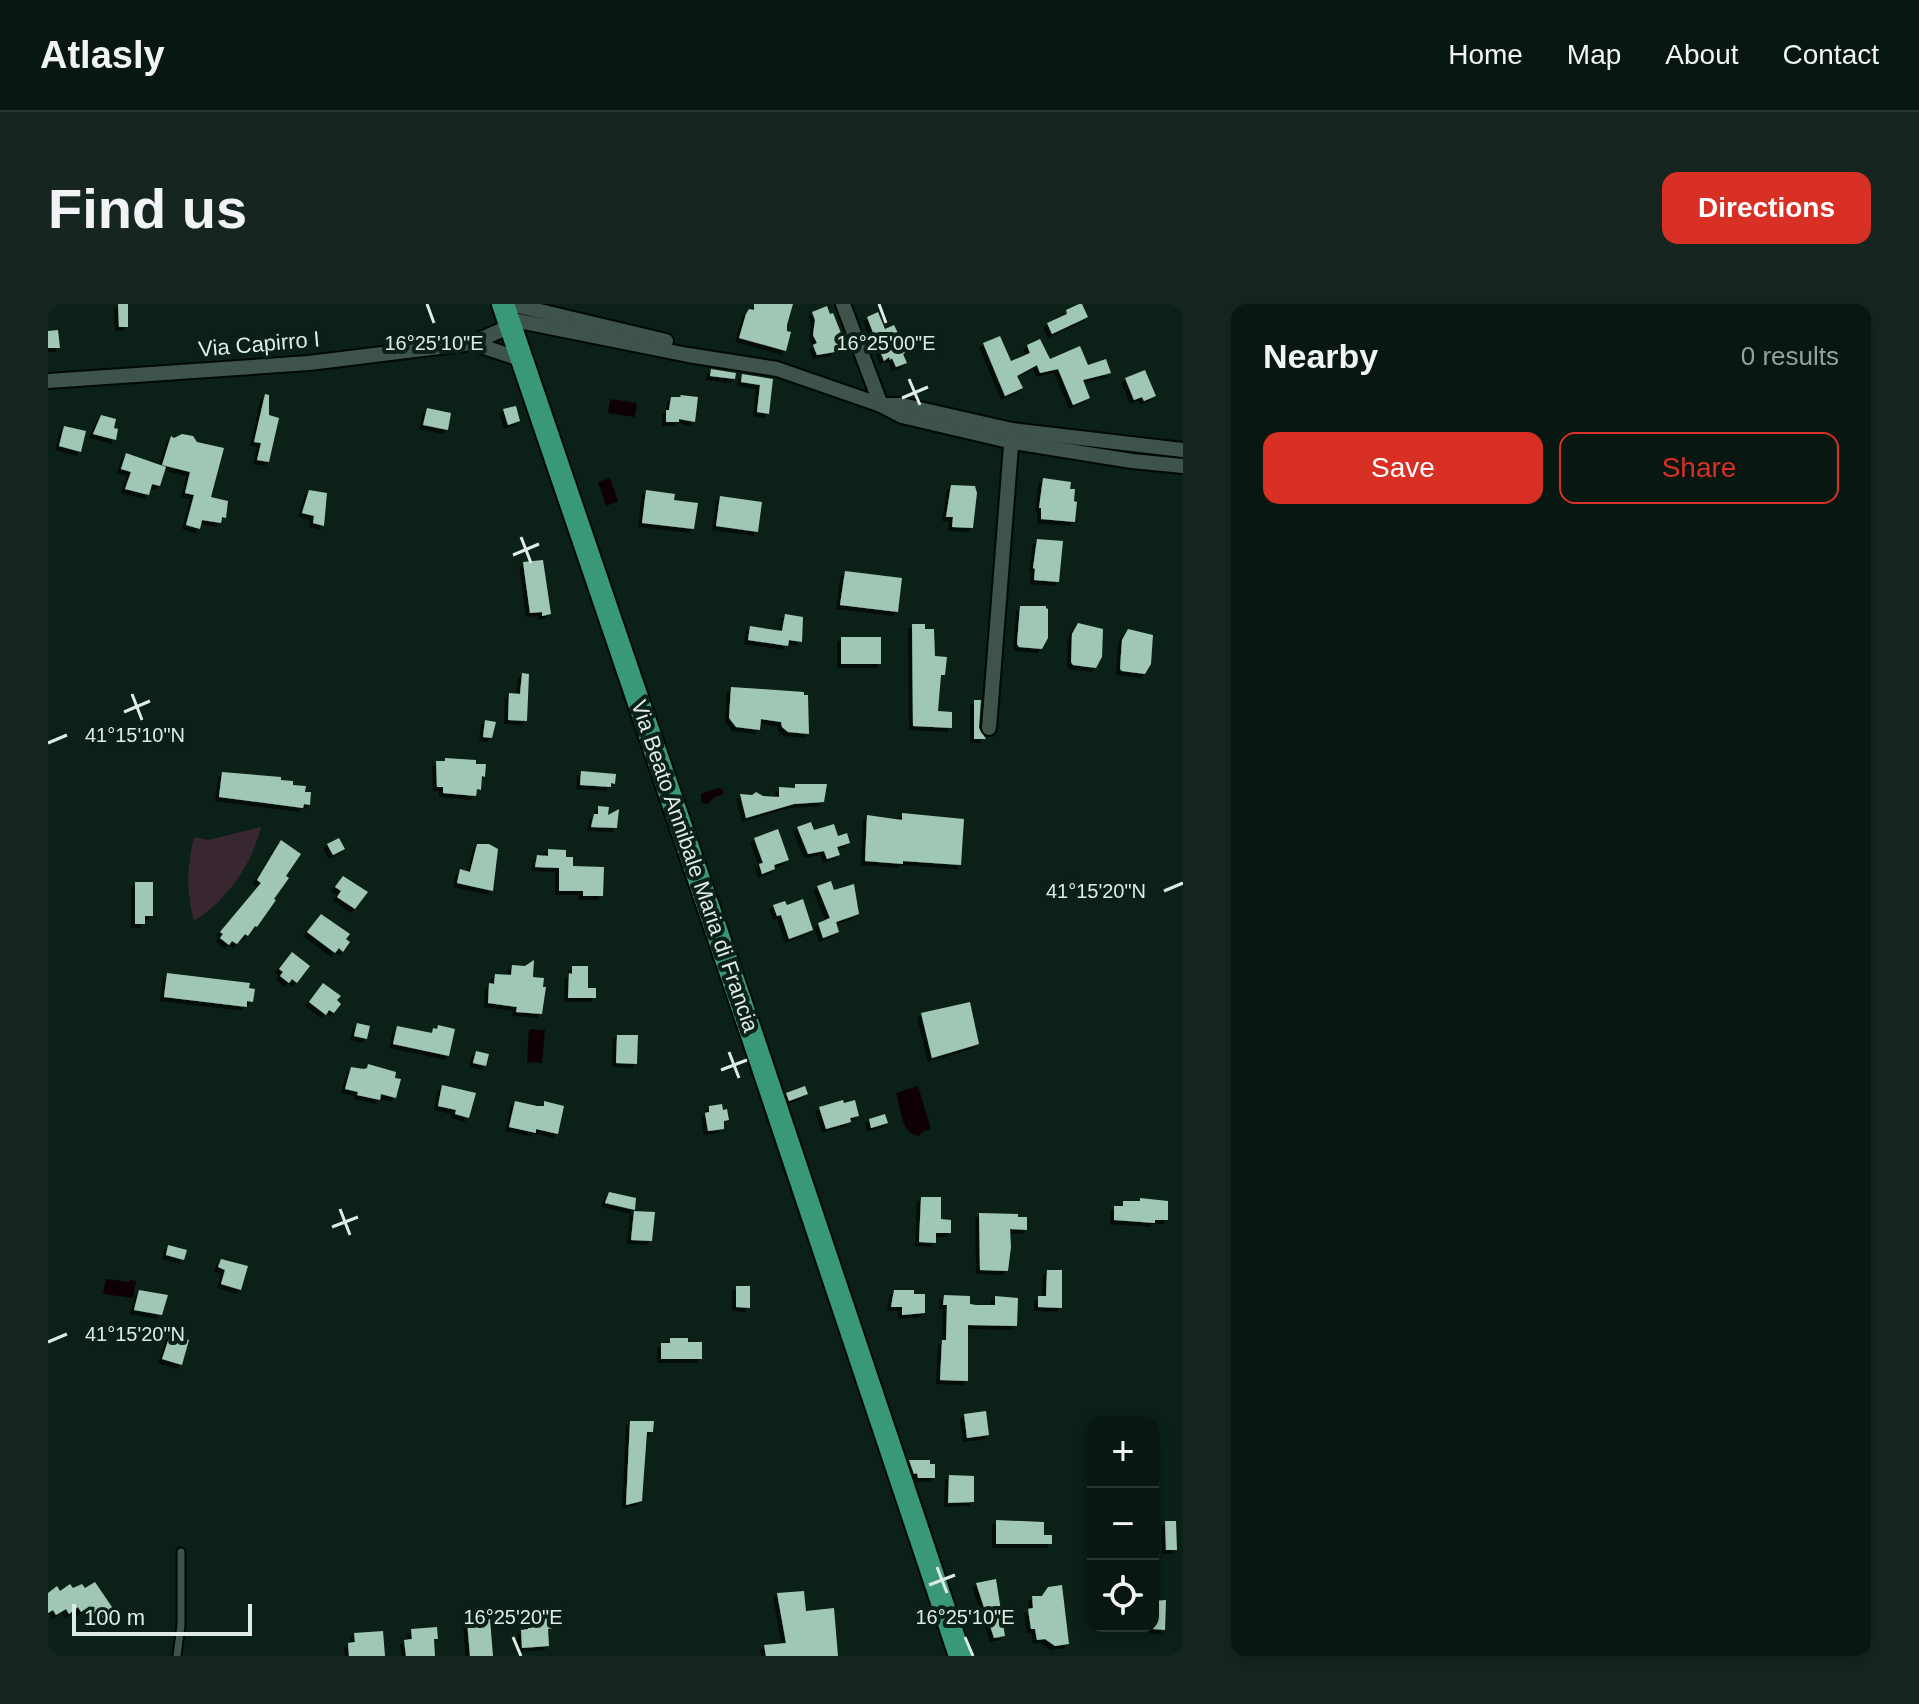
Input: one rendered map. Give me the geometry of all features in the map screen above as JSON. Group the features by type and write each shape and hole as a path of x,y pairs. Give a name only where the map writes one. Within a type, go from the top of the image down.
{"main road":[{"name":"Via Beato Annibale Maria di Francia","path":"515,325 960,1656"}],"street":[{"path":"843,304 881,405"},
{"path":"515,325 547,308 689,347 724,360"},
{"path":"515,325 547,308"},
{"path":"515,325 777,369 881,405 902,416 1132,461 1183,466"},
{"name":"Via Capirro I","path":"48,381 309,363 472,343 515,325"},
{"name":"Via Capirro I","path":"489,347 515,325"},
{"name":"Via Capirro I","path":"489,347 515,325"},
{"name":"Via Capirro I","path":"472,343 489,347"},
{"path":"1012,436 1183,450"},
{"path":"989,728 1012,436"}],"lane":[{"path":"177,1656 181,1625 181,1552"}],"shaded area":[{"path":"610,399 637,403 635,417 608,413"},
{"path":"610,478 618,501 606,506 598,482"},
{"path":"723,789 723,794 714,797 708,804 701,803 701,794"},
{"path":"261,827 251,855 228,892 194,921 188,879 194,837 208,840"},
{"path":"529,1029 545,1030 542,1063 527,1062"},
{"path":"918,1086 931,1129 919,1136 905,1126 896,1093"},
{"path":"106,1279 136,1281 133,1298 103,1294"}],"building":[{"path":"118,304 128,304 128,327 119,327"},
{"path":"754,304 793,304 787,325 787,331 791,332 786,351 739,338 746,314 749,309 754,310"},
{"path":"1082,304 1088,317 1052,334 1047,323 1067,314 1066,310"},
{"path":"827,306 845,343 838,346 835,352 817,355 813,345 817,343 813,335 815,320 812,312"},
{"path":"878,312 885,329 894,325 901,339 904,338 910,350 903,354 907,363 896,367 892,358 884,361 867,317"},
{"path":"58,330 60,348 48,348 48,331"},
{"path":"1000,336 1011,361 1030,353 1027,345 1040,339 1050,359 1080,346 1088,365 1106,359 1111,373 1083,380 1090,398 1073,405 1058,369 1040,373 1037,365 1017,376 1023,388 1005,396 983,343"},
{"path":"711,369 736,373 735,379 710,376"},
{"path":"1145,370 1156,396 1144,401 1142,397 1134,400 1125,378"},
{"path":"742,374 773,379 769,414 757,412 760,385 741,382"},
{"path":"265,394 269,395 269,415 279,418 269,462 257,460 261,443 254,442"},
{"path":"671,397 698,397 695,422 679,419 679,422 666,422"},
{"path":"516,406 520,421 508,425 503,409"},
{"path":"427,408 451,413 448,430 423,425"},
{"path":"101,415 116,419 116,440 93,434"},
{"path":"64,426 86,431 81,452 59,446"},
{"path":"182,434 193,436 197,442 224,448 211,497 228,501 226,518 222,517 221,523 202,520 200,529 186,525 194,495 185,493 190,472 162,465 171,436 174,438"},
{"path":"126,453 166,467 160,486 152,484 149,495 125,489 131,472 121,469"},
{"path":"1043,478 1071,482 1070,489 1075,489 1074,501 1077,502 1075,522 1041,519 1039,508"},
{"path":"951,485 975,486 973,528 952,527 953,517 946,517"},
{"path":"309,490 327,493 324,526 313,523 314,516 302,513"},
{"path":"646,490 675,494 674,500 698,503 694,529 642,523"},
{"path":"720,496 762,502 758,532 716,526"},
{"path":"1037,539 1063,541 1059,582 1034,580"},
{"path":"543,560 551,614 542,616 542,612 530,613 523,562"},
{"path":"845,571 902,578 898,612 840,605"},
{"path":"1020,606 1046,606 1048,609 1048,638 1042,649 1019,647 1017,644"},
{"path":"785,614 803,617 802,642 789,640 788,646 748,640 750,626 782,631"},
{"path":"1078,623 1103,629 1102,657 1096,668 1073,665 1071,662 1072,634"},
{"path":"912,624 925,624 925,629 934,629 935,656 947,657 945,675 941,675 938,711 952,712 952,728 913,726"},
{"path":"1128,629 1153,635 1151,664 1145,674 1120,669 1122,640"},
{"path":"841,637 881,637 881,664 841,664"},
{"path":"522,673 529,674 527,721 508,720 509,693 520,694"},
{"path":"731,687 804,692 808,695 809,734 788,732 781,722 761,719 760,730 736,727 729,718"},
{"path":"974,700 981,700 979,728 986,739 974,739"},
{"path":"485,720 496,722 492,738 483,737"},
{"path":"445,758 476,760 476,764 486,764 481,790 477,789 476,796 443,793 443,787 437,787 436,761 445,761"},
{"path":"581,771 616,774 615,784 611,783 611,787 580,785"},
{"path":"222,772 281,777 281,780 293,781 293,785 306,786 305,792 311,792 310,805 304,804 303,808 219,797"},
{"path":"795,784 827,784 824,802 794,804 746,818 740,794 752,795 756,792 763,796 779,797 779,787 795,788"},
{"path":"598,806 609,807 608,815 619,809 617,828 591,827 594,814 598,814"},
{"path":"902,813 964,819 961,865 865,861 867,815 902,820"},
{"path":"811,822 814,830 834,824 838,836 847,833 850,843 837,847 840,855 827,859 824,851 808,854 797,827"},
{"path":"778,829 789,860 774,865 775,869 762,874 759,864 763,863 754,838"},
{"path":"339,838 345,849 333,855 327,844"},
{"path":"281,840 301,854 257,927 248,936 245,934 237,944 232,941 229,945 220,938 223,934 220,932 261,883 257,880"},
{"path":"477,844 489,844 498,849 493,891 457,883 460,869 470,872"},
{"path":"548,849 566,850 566,857 573,857 573,866 604,867 603,896 583,896 583,891 559,891 559,868 535,867 537,855 548,856"},
{"path":"343,876 368,892 355,909 337,897 341,891 335,887"},
{"path":"831,881 834,890 854,884 859,914 836,922 839,932 823,938 818,923 830,918 817,886"},
{"path":"135,882 153,882 153,916 145,916 145,924 135,924"},
{"path":"803,899 813,930 789,939 781,915 777,916 773,905 785,901 787,905"},
{"path":"321,914 350,934 346,939 350,942 343,952 339,948 335,953 307,932"},
{"path":"292,952 310,966 297,983 292,979 289,983 280,976 283,972 279,969"},
{"path":"534,960 533,977 544,978 543,987 546,987 542,1014 516,1012 517,1007 488,1003 489,983 494,984 495,974 511,975 512,965 525,966"},
{"path":"572,966 588,966 588,988 596,988 596,998 568,998"},
{"path":"167,973 250,983 249,988 255,989 253,1002 247,1001 247,1007 164,997"},
{"path":"323,983 341,996 337,1000 341,1004 334,1013 329,1010 326,1015 309,1002"},
{"path":"970,1002 979,1044 932,1058 921,1013"},
{"path":"357,1023 370,1026 367,1039 354,1036"},
{"path":"438,1025 455,1029 449,1056 393,1044 397,1026 432,1033"},
{"path":"617,1035 638,1035 637,1064 616,1063"},
{"path":"476,1051 489,1054 486,1066 473,1063"},
{"path":"368,1064 396,1072 395,1078 401,1079 396,1098 381,1094 380,1100 345,1089 351,1067 364,1069"},
{"path":"442,1085 476,1093 469,1118 455,1114 456,1110 438,1106"},
{"path":"805,1086 808,1094 789,1101 786,1093"},
{"path":"843,1100 844,1103 855,1100 859,1116 850,1118 851,1122 826,1129 819,1107"},
{"path":"515,1101 544,1106 544,1101 564,1106 558,1134 509,1127"},
{"path":"722,1104 723,1110 727,1109 729,1120 724,1121 724,1129 708,1131 705,1113 709,1112 709,1106"},
{"path":"885,1114 888,1123 871,1128 869,1119"},
{"path":"609,1192 636,1198 635,1210 605,1203"},
{"path":"921,1197 941,1197 941,1219 951,1220 951,1233 936,1233 936,1243 919,1242"},
{"path":"1140,1198 1168,1201 1168,1220 1155,1220 1155,1223 1114,1220 1114,1206 1123,1206 1123,1201 1140,1201"},
{"path":"634,1211 655,1212 652,1241 631,1240"},
{"path":"979,1213 1027,1217 1027,1230 1010,1229 1008,1271 980,1270"},
{"path":"168,1245 187,1250 184,1260 166,1255"},
{"path":"221,1259 248,1266 241,1290 221,1284 225,1270 218,1267"},
{"path":"1047,1270 1062,1270 1062,1308 1038,1307 1038,1296 1046,1296"},
{"path":"736,1286 750,1286 750,1308 736,1307"},
{"path":"139,1290 168,1295 162,1315 134,1310"},
{"path":"894,1290 914,1290 914,1294 925,1294 925,1313 902,1315 902,1307 891,1307"},
{"path":"944,1295 970,1296 970,1304 976,1305 995,1305 995,1296 1018,1298 1017,1326 968,1325 968,1381 940,1380 942,1340 946,1340 947,1305 943,1305"},
{"path":"170,1335 189,1340 182,1365 162,1359"},
{"path":"670,1338 702,1342 702,1359 661,1359 661,1343 670,1343"},
{"path":"986,1411 989,1435 967,1438 964,1414"},
{"path":"630,1421 654,1421 653,1432 647,1432 642,1501 626,1505"},
{"path":"909,1460 930,1460 930,1464 935,1464 935,1478 918,1478"},
{"path":"949,1475 974,1476 974,1502 948,1503"},
{"path":"996,1520 1044,1522 1044,1535 1052,1535 1052,1544 996,1544"},
{"path":"1165,1521 1176,1521 1177,1550 1166,1550"},
{"path":"996,1579 1005,1636 994,1638 976,1583"},
{"path":"95,1582 114,1610 99,1620 90,1606 81,1612 78,1607 69,1614 66,1609 56,1615 53,1610 48,1613 48,1593 57,1586 60,1591 70,1584 73,1588 82,1584 85,1588"},
{"path":"1062,1585 1069,1644 1055,1646 1045,1639 1037,1640 1035,1629 1031,1629 1028,1609 1033,1608 1032,1596 1042,1596 1048,1587"},
{"path":"804,1591 806,1611 834,1608 838,1656 766,1656 764,1645 786,1643 777,1593"},
{"path":"1166,1600 1165,1630 1159,1630 1159,1601"},
{"path":"552,1618 553,1628 548,1629 549,1646 522,1648 521,1630 528,1629 528,1620"},
{"path":"490,1619 493,1656 470,1656 467,1621"},
{"path":"437,1627 435,1656 406,1656 404,1640 412,1639 411,1629"},
{"path":"383,1631 385,1656 349,1656 348,1643 355,1642 354,1633"}]}
